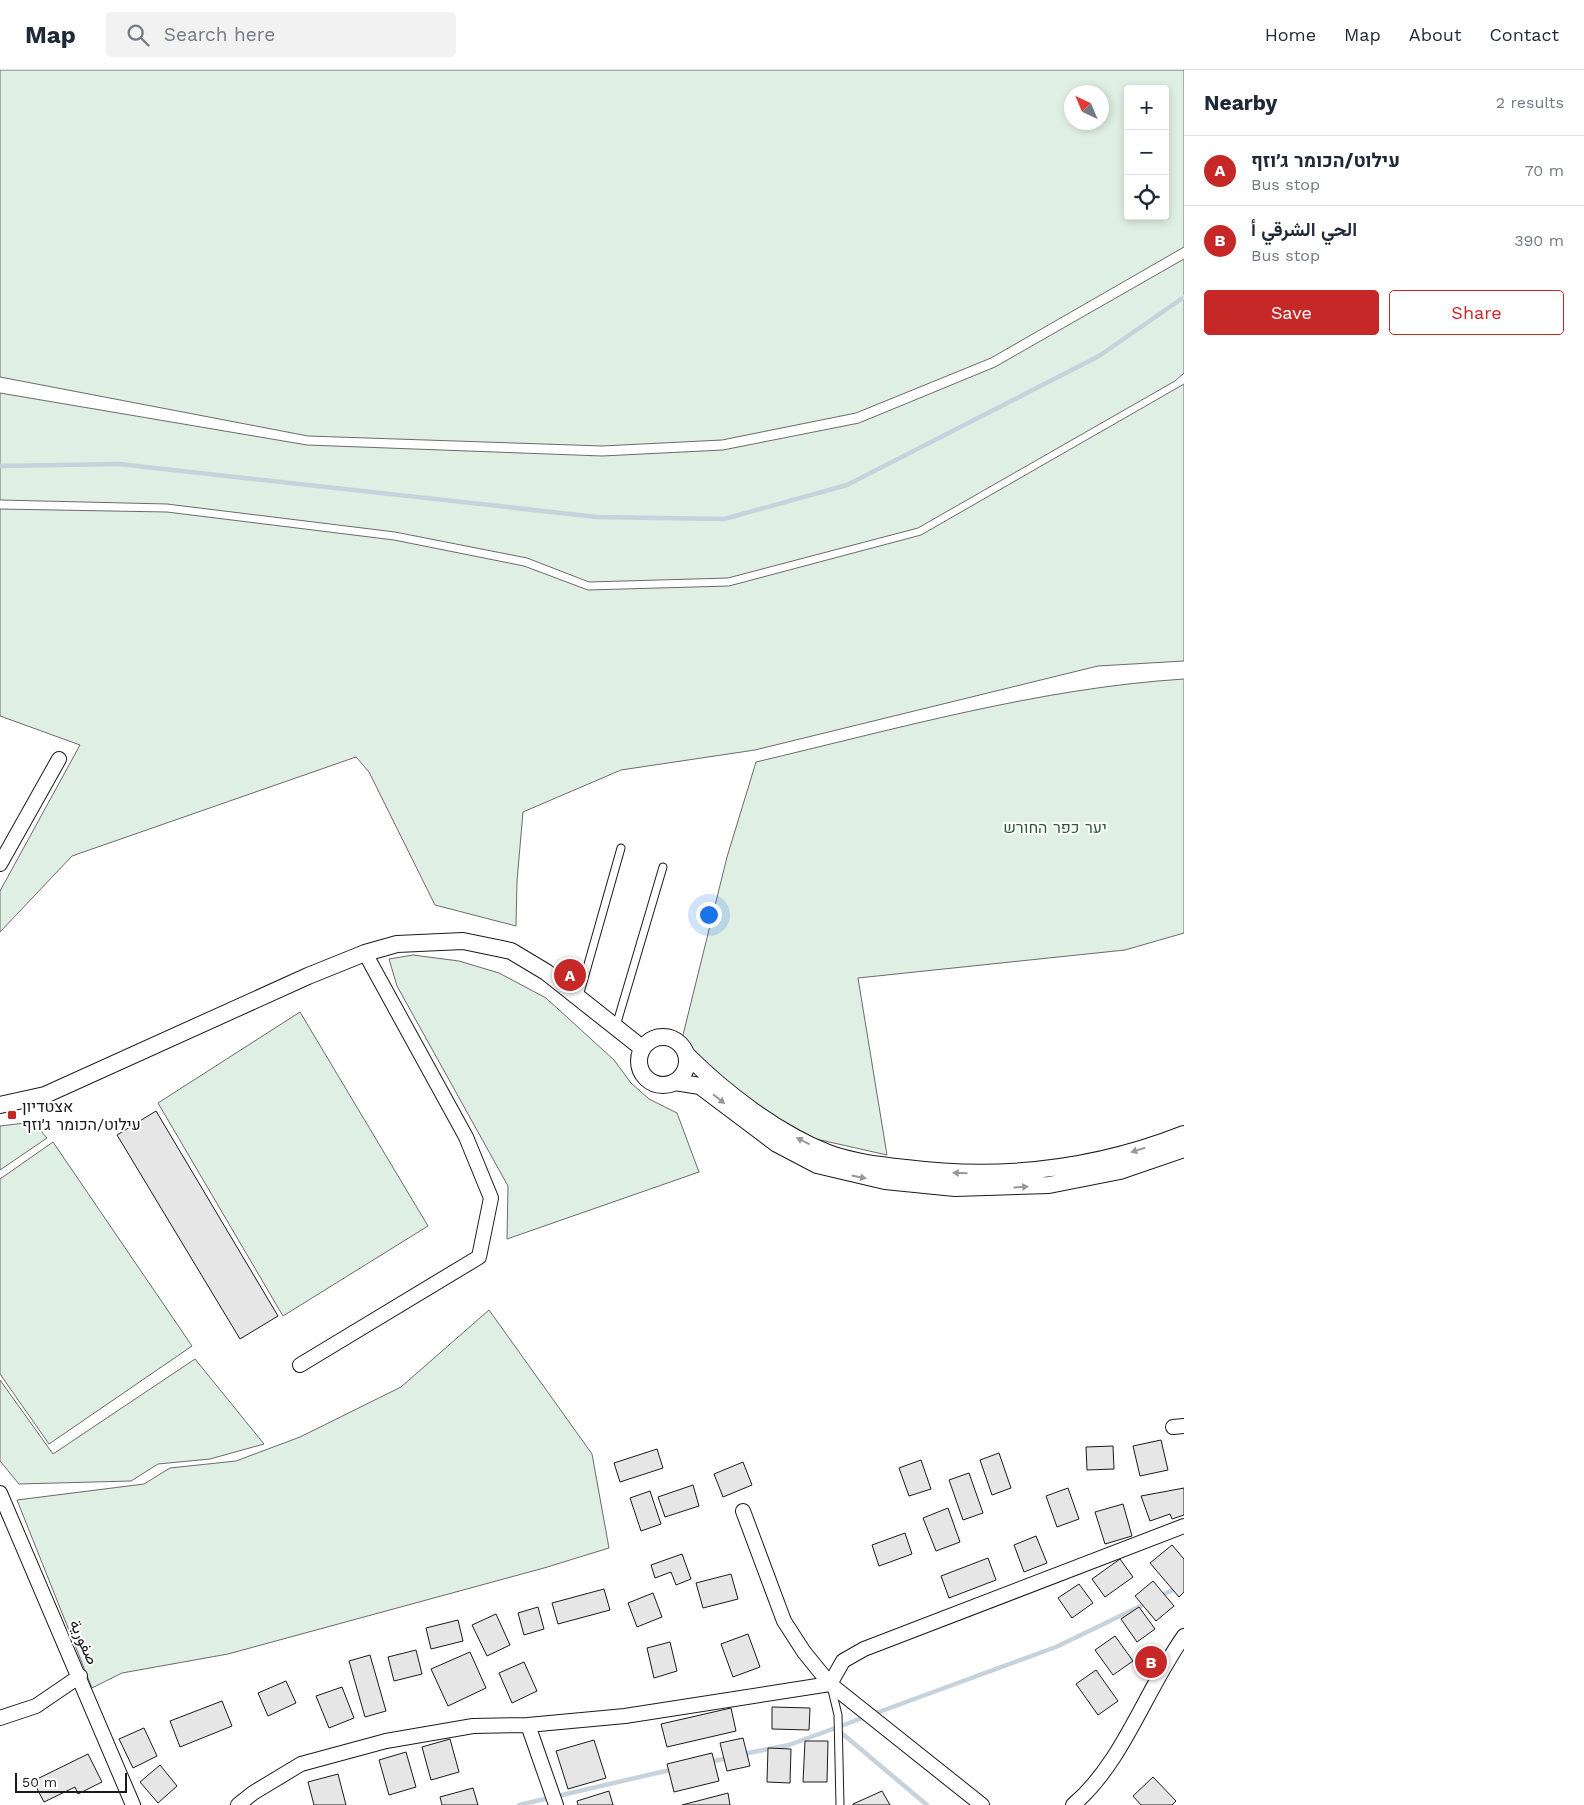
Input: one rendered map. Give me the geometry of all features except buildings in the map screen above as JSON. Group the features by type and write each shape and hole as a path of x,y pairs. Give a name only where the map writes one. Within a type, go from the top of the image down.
{"street":[{"path":"0,864 59,759"},
{"path":"0,1105 45,1095 308,976 365,953 397,944 463,941 511,951 546,972 642,1048"},
{"path":"300,1365 479,1257 492,1198 466,1137 365,953"},
{"path":"1184,1134 1135,1152 1054,1168 961,1173 890,1167 850,1160 828,1153 787,1133 708,1075 686,1054 681,1045 666,1037 650,1040 642,1048 638,1064 646,1079 659,1084 689,1082 711,1092 777,1144 816,1165 885,1181 971,1188 1050,1184 1120,1171 1184,1149"},
{"path":"675,1082 685,1070 686,1054"},
{"name":"صفورية","path":"0,1493 80,1676 133,1805"},
{"path":"743,1510 784,1621 804,1652 830,1684 982,1805"},
{"path":"830,1684 843,1661 864,1649 1184,1526"},
{"path":"1073,1805 1086,1794 1116,1753 1166,1661 1184,1636"},
{"path":"0,1718 36,1706 80,1676"},
{"path":"238,1805 253,1793 301,1764 386,1741 473,1726 528,1725 624,1716 830,1684"},
{"path":"528,1725 556,1805"}],"lane":[{"path":"578,998 621,848"},
{"path":"616,1026 663,867"},
{"path":"830,1684 838,1715 840,1805"}],"green space":[{"path":"0,70 1184,70 1184,247 991,358 856,413 722,440 602,446 308,436 0,377"},
{"path":"1184,259 1184,373 1175,381 918,528 728,578 589,582 527,558 395,532 167,504 0,500 0,393 307,445 602,456 723,450 859,423 995,367"},
{"path":"1184,384 1184,661 1098,666 755,750 621,770 523,812 517,881 516,926 435,905 369,772 356,757 72,856 0,932 0,891 80,745 0,716 0,509 167,512 394,540 524,566 588,590 729,586 921,535"},
{"name":"יער כפר החורש","path":"1184,679 1184,933 1125,950 858,978 887,1155 816,1139 774,1116 679,1051 727,857 756,762 1022,701 1076,691"},
{"path":"413,955 459,961 499,973 546,998 614,1060 631,1083 649,1099 677,1113 699,1172 507,1239 508,1186 397,986 389,959"},
{"path":"300,1012 428,1226 283,1316 158,1103"},
{"path":"33,1122 47,1138 0,1170 0,1126"},
{"path":"53,1142 192,1346 49,1444 0,1374 0,1179"},
{"path":"489,1310 592,1454 609,1548 544,1568 228,1654 122,1673 92,1688 17,1500 144,1484 170,1468 236,1461 300,1437 401,1387"},
{"path":"195,1359 264,1444 210,1459 158,1464 131,1481 19,1484 0,1461 0,1380 53,1454"}],"waterway":[{"path":"0,466 119,464 597,517 724,519 847,485 1099,356 1184,297"},
{"path":"1160,1596 1184,1585"},
{"path":"743,1754 789,1745 1056,1647 1147,1603"},
{"path":"838,1730 927,1805"},
{"path":"709,1762 728,1758"},
{"path":"519,1805 674,1769"}],"place":[{"name":"עילוט/הכומר ג׳וזף","path":"570,975"},
{"name":"אצטדיון עילוט/הכומר ג׳וזף","path":"12,1115"},
{"name":"الحي الشرقي أ","path":"1151,1662"}]}
